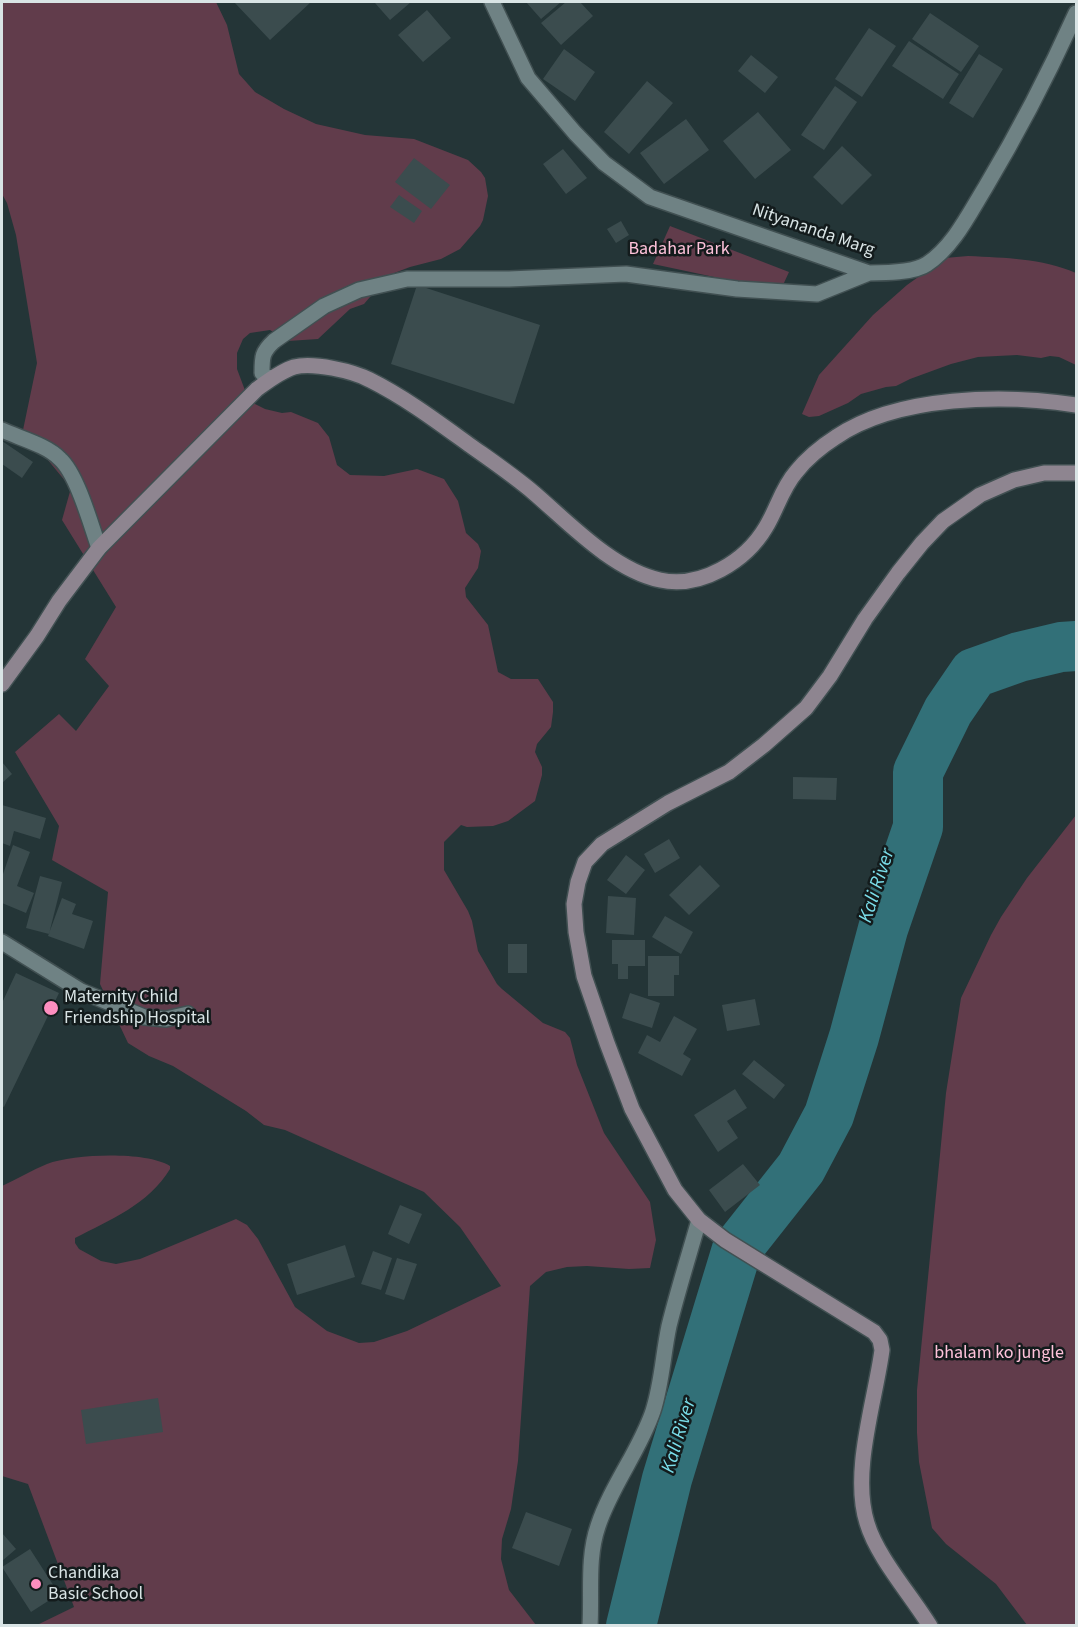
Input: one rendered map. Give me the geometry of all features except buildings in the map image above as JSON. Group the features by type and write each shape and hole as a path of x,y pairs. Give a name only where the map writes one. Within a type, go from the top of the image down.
{"main road":[{"path":"2,684 99,548 257,389 272,378 295,367 321,366 368,379 423,411 525,486 619,563 646,577 675,582 704,578 737,560 754,544 767,526 785,487 796,472 816,452 860,422 892,411 945,402 1020,399 1077,405"},
{"path":"930,1626 882,1554 867,1524 862,1501 867,1428 882,1350 880,1340 874,1332 726,1240 699,1220 675,1190 632,1109 606,1043 584,976 576,932 574,904 585,862 602,844 668,803 729,772 806,708 830,676 898,573 922,543 944,521 980,495 1014,480 1044,473 1077,473"}],"street":[{"name":"Nityananda Marg","path":"492,2 528,78 604,163 650,197 869,273 896,273 926,266 953,239 1009,148 1054,63 1077,12"},
{"path":"272,378 262,373 262,358 274,341 324,306 359,290 407,279 509,279 626,274 737,289 817,294 869,273"},
{"path":"2,430 44,448 60,458 73,476 99,548"},
{"path":"2,942 81,991 144,1017 166,1019 188,1014"},
{"path":"590,1626 590,1570 597,1527 650,1419 669,1327 699,1220"}],"green space":[{"path":"2,2 216,2 227,25 239,74 255,92 316,124 365,135 414,139 468,160 485,178 488,196 483,220 460,249 441,259 389,275 364,304 350,309 318,339 288,341 270,330 250,333 243,339 237,353 237,369 249,401 265,409 282,413 291,412 318,423 329,437 337,465 350,475 384,476 417,469 444,479 458,501 466,533 478,544 481,551 478,568 465,588 466,597 488,625 498,672 511,679 538,679 553,702 551,727 537,744 535,752 542,767 542,775 535,801 508,821 493,826 467,827 461,825 444,842 444,870 468,911 478,951 497,984 543,1023 565,1032 570,1038 577,1065 604,1133 650,1202 656,1240 650,1268 567,1267 546,1272 530,1286 518,1461 511,1509 502,1539 501,1559 509,1590 536,1625 39,1625 74,1607 28,1484 2,1476 2,1186 47,1164 74,1158 127,1156 159,1161 170,1166 170,1169 151,1192 128,1210 75,1238 79,1249 101,1261 116,1264 140,1259 236,1219 247,1225 258,1239 295,1307 327,1331 359,1343 374,1342 407,1331 501,1286 460,1227 424,1192 285,1130 264,1125 246,1111 173,1066 149,1056 128,1043 100,984 108,892 52,860 59,826 15,752 59,714 76,731 109,686 85,659 116,607 62,520 71,488 23,430 37,363 16,235 7,203 2,194"},
{"name":"Badahar Park","path":"670,226 789,272 783,285 747,284 653,264"},
{"path":"968,256 1010,258 1049,264 1076,273 1076,365 1059,357 1050,356 1041,358 1017,355 978,357 951,364 896,386 861,394 848,403 819,416 809,417 802,414 819,375 873,315 907,285 945,258"},
{"name":"bhalam ko jungle","path":"1076,815 1076,1625 1027,1625 996,1584 946,1544 932,1528 919,1462 917,1390 946,1093 961,998 1001,917 1027,878"}],"waterway":[{"name":"Kali River","path":"631,1626 667,1479 737,1249 801,1168 829,1115 854,1037 883,929 918,827 918,772 948,711 974,673 1019,657 1061,647 1076,646"}],"place":[{"name":"Maternity Child Friendship Hospital","path":"51,1008"},
{"name":"Chandika Basic School","path":"36,1584"}]}
